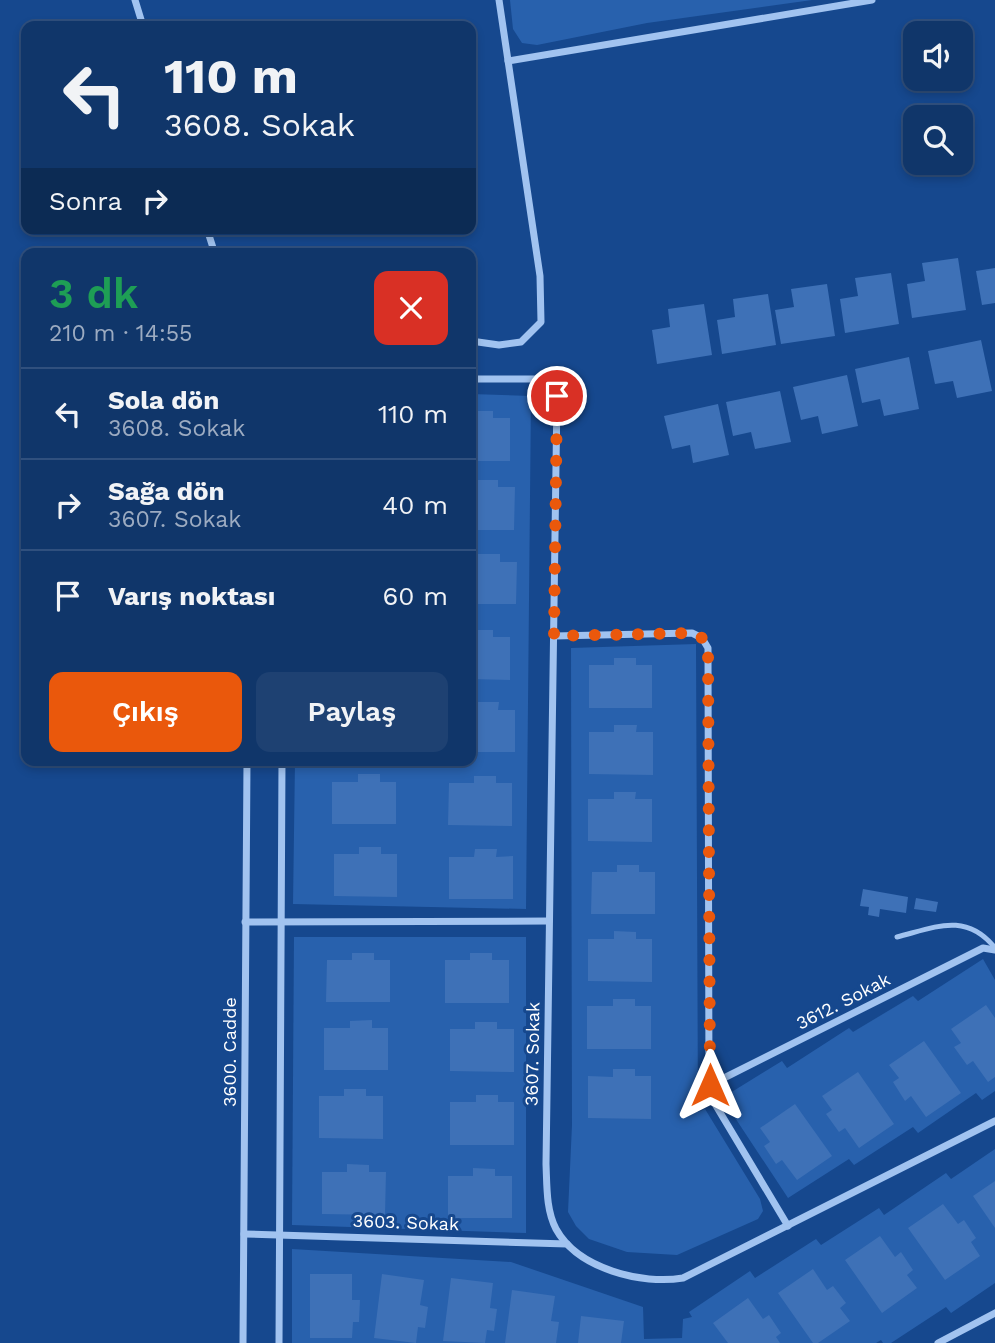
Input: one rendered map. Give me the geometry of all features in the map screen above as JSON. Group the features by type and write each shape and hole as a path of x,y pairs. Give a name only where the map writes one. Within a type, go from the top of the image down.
{"street":[{"path":"135,0 141,21"},
{"path":"476,342 499,345 521,342 541,322 540,276 499,0"},
{"path":"508,61 872,0"},
{"name":"3607. Sokak","path":"476,379 539,380 553,387 557,396 547,1189 549,1212 557,1230 567,1244 586,1258 615,1272 665,1281 683,1278 995,1122"},
{"path":"554,636 692,633 702,638 708,648 709,1094 788,1226"},
{"name":"3600. Cadde","path":"243,1343 247,766"},
{"path":"279,1343 282,766"},
{"path":"246,922 549,921"},
{"name":"3612. Sokak","path":"710,1085 978,951 994,949"},
{"name":"3603. Sokak","path":"244,1234 567,1244"},
{"path":"939,1343 995,1313"}],"lane":[{"path":"897,937 943,925 967,926 985,936 994,949"}],"shaded area":[{"path":"510,0 812,0 647,23 537,45 522,43 513,29"},
{"path":"476,394 531,396 526,909 293,904 295,766 476,766"},
{"path":"696,644 698,1112 705,1109 760,1199 763,1211 758,1219 677,1255 627,1252 589,1239 576,1226 568,1212 572,1125 571,648"},
{"path":"294,937 526,937 526,1233 292,1225"},
{"path":"983,959 995,980 995,1091 982,1100 976,1093 918,1133 913,1127 854,1165 849,1159 788,1198 722,1098 782,1061 787,1068 849,1028 853,1032 913,996 918,1001"},
{"path":"995,1149 995,1283 951,1313 946,1307 891,1343 883,1343 881,1340 876,1343 292,1343 292,1249 511,1262 643,1307 644,1339 682,1338 683,1319 692,1317 689,1312 750,1271 755,1278 816,1239 821,1245 879,1208 884,1215 946,1173 951,1179"}],"building":[{"path":"958,258 966,310 912,318 907,284 925,281 922,263"},
{"path":"995,268 995,303 982,305 976,271"},
{"path":"891,273 899,324 845,333 840,299 858,296 855,278"},
{"path":"827,284 835,336 781,344 775,310 794,307 791,289"},
{"path":"768,294 776,345 722,354 717,320 735,317 733,299"},
{"path":"704,304 712,355 657,364 652,330 670,327 668,309"},
{"path":"981,340 992,391 957,398 953,381 935,384 928,351"},
{"path":"909,357 919,409 884,416 880,399 862,403 855,369"},
{"path":"847,375 858,426 822,434 818,416 801,420 793,387"},
{"path":"780,391 791,442 755,449 751,432 733,436 726,402"},
{"path":"718,404 729,455 693,463 690,445 672,449 664,416"},
{"path":"476,411 493,411 493,418 510,418 510,461 476,461"},
{"path":"476,480 498,480 498,487 515,487 514,530 476,530"},
{"path":"478,554 500,554 500,562 517,562 516,604 476,604"},
{"path":"476,630 493,630 493,637 510,637 510,680 476,679"},
{"path":"614,658 636,658 636,665 652,665 652,708 589,708 589,665 614,665"},
{"path":"477,702 499,702 498,710 515,710 515,752 476,752"},
{"path":"614,725 637,725 636,732 653,732 653,775 589,774 589,732 614,732"},
{"path":"358,774 380,774 380,782 396,782 396,824 332,824 332,782 358,782"},
{"path":"474,776 496,776 496,783 512,783 512,826 448,825 449,783 474,783"},
{"path":"614,792 636,792 635,799 652,799 652,842 588,841 588,799 614,799"},
{"path":"359,847 381,847 381,854 397,854 397,897 334,896 334,854 359,854"},
{"path":"475,849 497,849 496,857 513,856 513,899 449,899 449,857 474,857"},
{"path":"617,865 639,865 639,872 655,872 655,914 591,914 592,872 617,872"},
{"path":"863,889 908,897 906,913 880,909 879,917 868,915 869,907 860,906"},
{"path":"916,898 938,902 936,912 914,909"},
{"path":"614,931 636,932 636,939 652,939 652,982 588,981 588,939 614,939"},
{"path":"352,953 374,953 374,960 390,960 390,1002 326,1002 327,960 352,960"},
{"path":"470,953 492,953 492,960 509,960 509,1003 445,1003 445,960 470,960"},
{"path":"613,999 635,999 635,1006 651,1006 651,1049 587,1049 587,1006 613,1006"},
{"path":"986,1005 995,1018 995,1077 988,1082 973,1061 967,1065 954,1047 961,1043 951,1029"},
{"path":"372,1020 372,1028 388,1028 388,1070 324,1070 324,1028 350,1028 350,1021"},
{"path":"475,1022 497,1022 497,1029 514,1029 514,1072 450,1071 450,1029 475,1029"},
{"path":"924,1041 961,1093 926,1117 911,1096 905,1101 893,1082 899,1078 889,1065"},
{"path":"613,1069 635,1069 635,1076 651,1076 651,1119 588,1118 588,1076 613,1077"},
{"path":"858,1072 894,1124 859,1148 845,1128 839,1132 826,1114 832,1110 822,1096"},
{"path":"344,1089 366,1089 366,1096 383,1096 383,1139 319,1138 319,1096 344,1096"},
{"path":"476,1095 498,1095 498,1102 514,1102 514,1145 450,1145 450,1102 476,1102"},
{"path":"795,1104 832,1156 797,1180 782,1160 776,1164 764,1146 770,1142 760,1128"},
{"path":"347,1164 369,1165 369,1172 386,1172 385,1215 322,1214 322,1172 347,1172"},
{"path":"473,1168 495,1169 495,1176 512,1176 512,1218 448,1218 448,1176 473,1176"},
{"path":"995,1181 995,1228 973,1196"},
{"path":"943,1204 958,1224 964,1220 976,1238 971,1242 980,1256 945,1280 908,1228"},
{"path":"880,1236 895,1257 901,1252 913,1270 907,1275 917,1288 882,1313 845,1260"},
{"path":"813,1269 827,1290 833,1286 846,1303 840,1308 850,1321 818,1343 813,1343 778,1293"},
{"path":"310,1274 352,1274 352,1300 360,1300 359,1322 353,1322 352,1338 310,1338"},
{"path":"382,1274 424,1280 420,1305 428,1307 425,1328 418,1327 416,1343 374,1338"},
{"path":"451,1278 493,1283 490,1308 497,1309 494,1331 487,1330 485,1343 443,1341"},
{"path":"512,1290 555,1296 551,1321 559,1322 556,1343 505,1343"},
{"path":"748,1298 763,1319 769,1315 781,1333 776,1337 780,1343 728,1343 713,1323"},
{"path":"581,1316 624,1321 621,1343 578,1343"}],"route":[{"path":"557,396 554,636 692,633 702,638 710,657 710,1085"}]}
